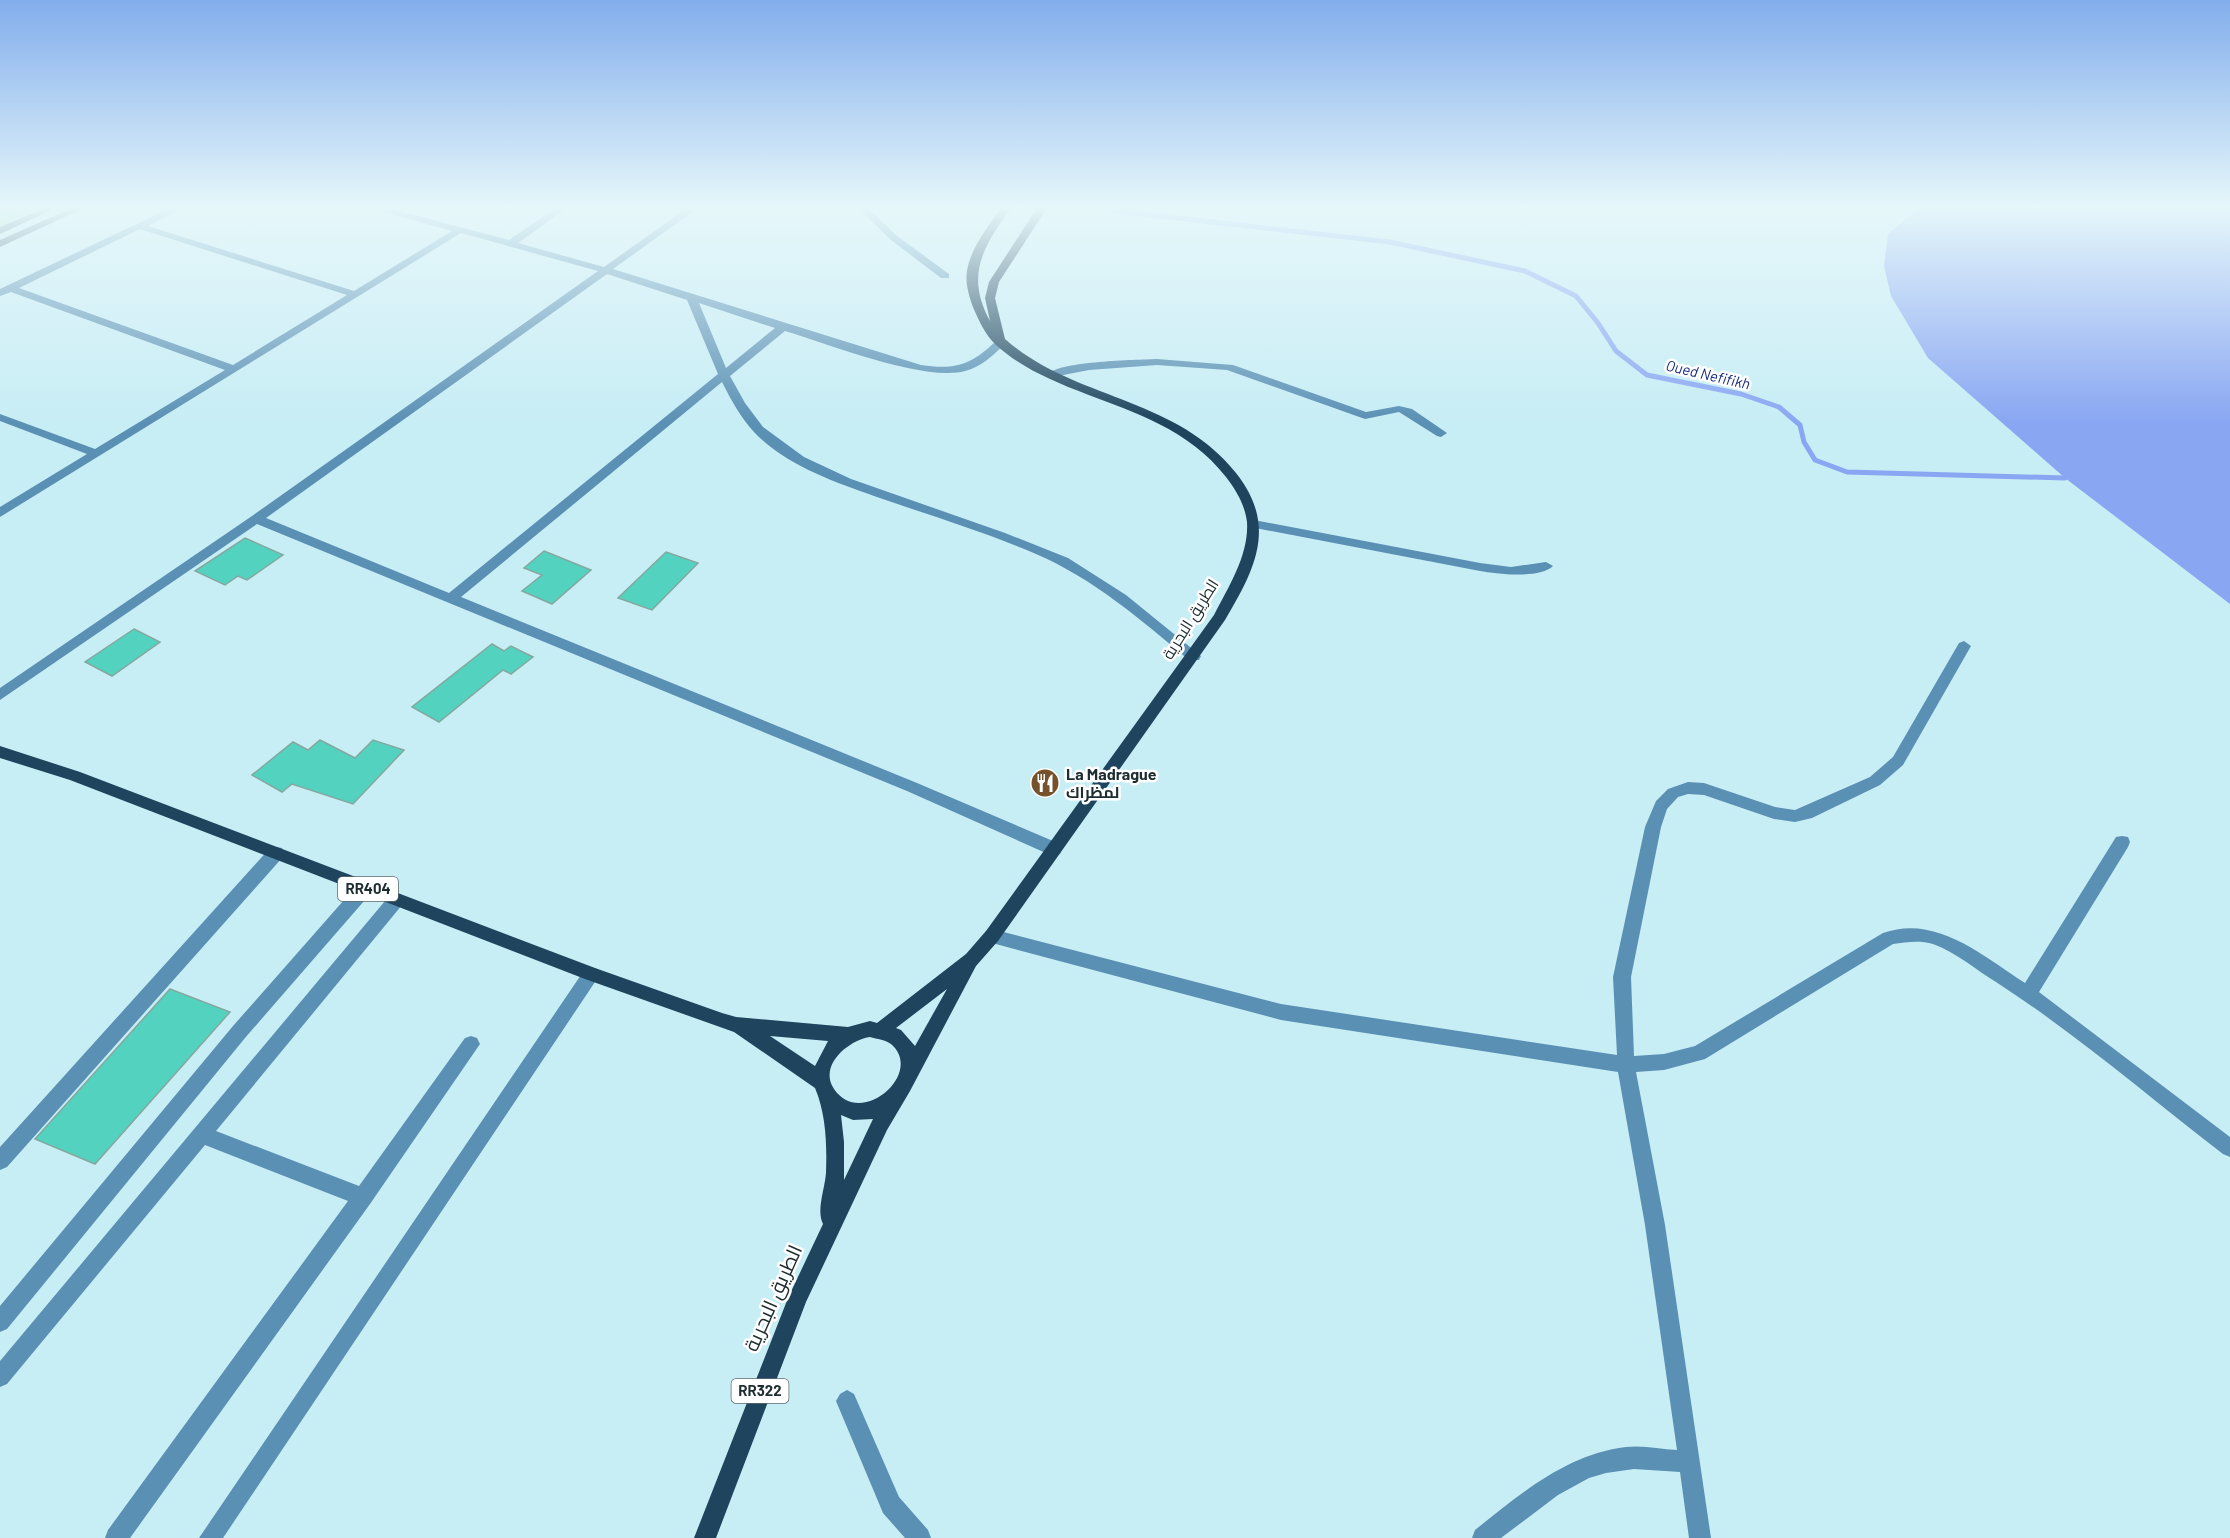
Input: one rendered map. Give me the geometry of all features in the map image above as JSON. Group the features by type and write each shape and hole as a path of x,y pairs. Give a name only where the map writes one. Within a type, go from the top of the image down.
{"main road":[{"path":"972,280 972,289 985,324 1000,343 1021,358 1053,374 1117,400 1195,440 1214,455 1239,486 1250,507 1254,524"},
{"path":"994,280 990,298 1000,343"},
{"name":"الطريق البحرية","path":"972,959 992,936 1220,617 1241,575 1250,548 1254,524"},
{"name":"RR404","path":"0,752 75,776 591,974 736,1024 788,1057 825,1089"},
{"name":"RR322","path":"881,1030 972,959"},
{"name":"RR322","path":"822,1246 879,1124 894,1099 902,1091 911,1070 972,959"},
{"name":"RR404","path":"736,1024 848,1035"},
{"path":"848,1035 870,1029 881,1030 898,1038 909,1052 911,1070"},
{"name":"RR322","path":"822,1246 834,1196 836,1132 822,1069 827,1055 848,1035"},
{"path":"825,1089 839,1106 852,1111 867,1111 881,1107 894,1099"},
{"name":"الطريق البحرية","path":"705,1538 772,1361 822,1246"}],"street":[{"path":"5,290 26,280"},
{"path":"309,280 354,294"},
{"path":"0,513 377,280"},
{"path":"0,695 256,519 591,280"},
{"path":"636,280 920,368 955,371 972,366 986,357 1000,343"},
{"path":"5,290 234,369"},
{"path":"691,297 742,407 757,427 798,459 853,484 994,532 1066,562 1107,585 1194,656"},
{"path":"450,599 783,327"},
{"path":"1053,374 1089,367 1157,363 1229,367 1365,416 1399,409 1408,411 1441,433"},
{"path":"0,417 97,454"},
{"path":"256,519 912,787 1054,849"},
{"path":"1254,524 1480,567 1511,570 1546,566"},
{"path":"1700,1538 1655,1225 1626,1065 1622,977 1646,859 1660,806 1672,793 1686,788 1708,790 1789,816 1808,814 1832,799 1873,784 1887,775 1898,761 1964,646"},
{"path":"2027,993 2037,981 2122,842"},
{"path":"0,1161 276,853"},
{"path":"0,1322 239,1032 365,888"},
{"path":"0,1377 396,900"},
{"path":"992,936 1281,1012 1626,1065 1664,1062 1714,1046 1889,938 1899,935 1923,935 1950,944 2027,993 2230,1148"},
{"path":"210,1538 591,974"},
{"path":"116,1538 471,1044"},
{"path":"200,1134 363,1197"},
{"path":"846,1401 891,1505 920,1538"},
{"path":"1483,1538 1562,1478 1595,1464 1628,1458 1688,1462"}],"water":[{"path":"1887,280 2230,280 2230,604 2065,478 1928,358 1891,296"}],"building":[{"path":"245,538 283,555 247,580 238,576 225,585 195,571"},
{"path":"544,551 591,570 552,604 522,591 542,575 524,568"},
{"path":"666,552 698,563 652,610 618,598"},
{"path":"134,629 160,642 112,676 85,662"},
{"path":"492,644 504,651 511,646 533,657 511,674 503,670 439,722 412,707"},
{"path":"320,740 355,758 373,740 404,750 353,804 292,784 282,792 252,775 293,742 308,750"},
{"path":"170,989 230,1012 95,1164 35,1139"}],"waterway":[{"name":"Oued Nefifikh","path":"1543,280 1576,296 1598,323 1616,351 1647,375 1741,394 1779,407 1800,425 1804,442 1815,460 1847,472 2065,478"}],"place":[{"name":"La Madrague لمظراك","path":"1045,783"}]}
